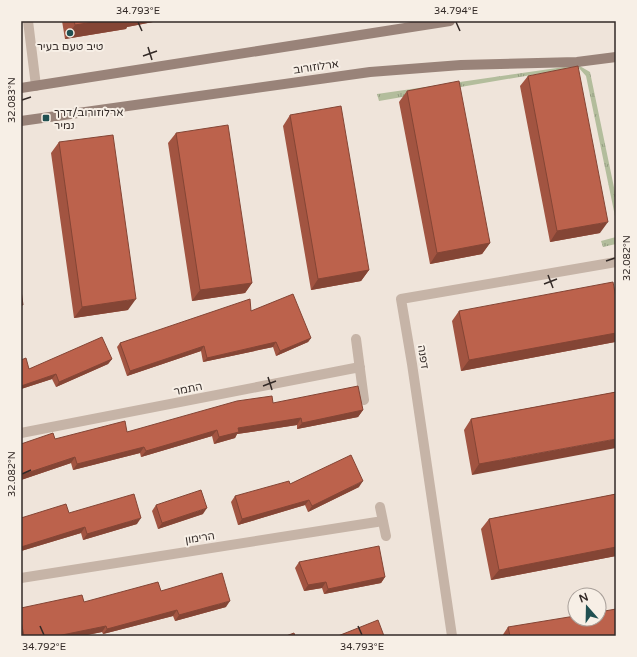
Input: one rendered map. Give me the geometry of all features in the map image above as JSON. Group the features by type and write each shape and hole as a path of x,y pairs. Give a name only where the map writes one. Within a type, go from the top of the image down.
{"street":[{"path":"28,21 36,86"},
{"path":"21,88 450,21"},
{"name":"ארלוזורוב","path":"21,121 370,72 467,65 577,62 616,57"},
{"name":"דפנה","path":"452,636 401,299 616,262"},
{"path":"356,339 364,400"},
{"name":"התמר","path":"21,433 360,367"},
{"path":"380,507 386,536"},
{"name":"הרימון","path":"21,578 383,521"}],"green space":[{"path":"578,65 590,72 616,197 616,221 586,76 578,67 379,101 377,94"},
{"path":"616,237 616,244 603,247 601,241"}],"building":[{"path":"74,21 99,21 75,25"},
{"path":"578,66 608,222 557,231 528,76"},
{"path":"459,81 490,243 437,253 407,91"},
{"path":"341,106 369,270 318,279 290,115"},
{"path":"228,125 252,283 200,290 176,133"},
{"path":"113,135 136,299 82,307 59,142"},
{"path":"613,282 616,298 616,333 469,360 459,311"},
{"path":"21,290 23,305 21,305"},
{"path":"293,294 311,338 280,351 276,342 207,358 204,346 130,371 120,343 250,299 251,311"},
{"path":"102,337 112,359 59,382 56,374 21,386 21,360 26,358 29,369"},
{"path":"358,386 363,410 302,423 301,418 238,428 239,432 219,437 217,430 146,451 144,447 77,464 75,457 21,475 21,444 53,433 55,439 125,421 127,432 237,401 272,396 273,403"},
{"path":"616,392 616,439 479,464 471,419"},
{"path":"351,455 363,481 312,506 309,500 242,519 235,496 289,481 290,484"},
{"path":"201,490 207,508 162,523 156,505"},
{"path":"134,494 141,518 87,534 85,527 21,547 21,518 66,504 69,513"},
{"path":"616,494 616,547 499,570 489,519"},
{"path":"379,546 385,577 328,589 326,582 308,585 299,562"},
{"path":"222,573 230,601 179,615 177,610 107,629 106,626 57,636 24,636 21,621 21,608 82,595 84,602 158,582 161,591"},
{"path":"616,609 616,636 510,636 508,627 567,617 567,627 607,627 607,611"},
{"path":"378,620 384,636 338,636"},
{"path":"294,633 295,636 286,636"}],"place":[{"name":"טיב טעם בעיר","path":"70,33"},
{"name":"ארלוזורוב/דרך נמיר","path":"46,118"}]}
